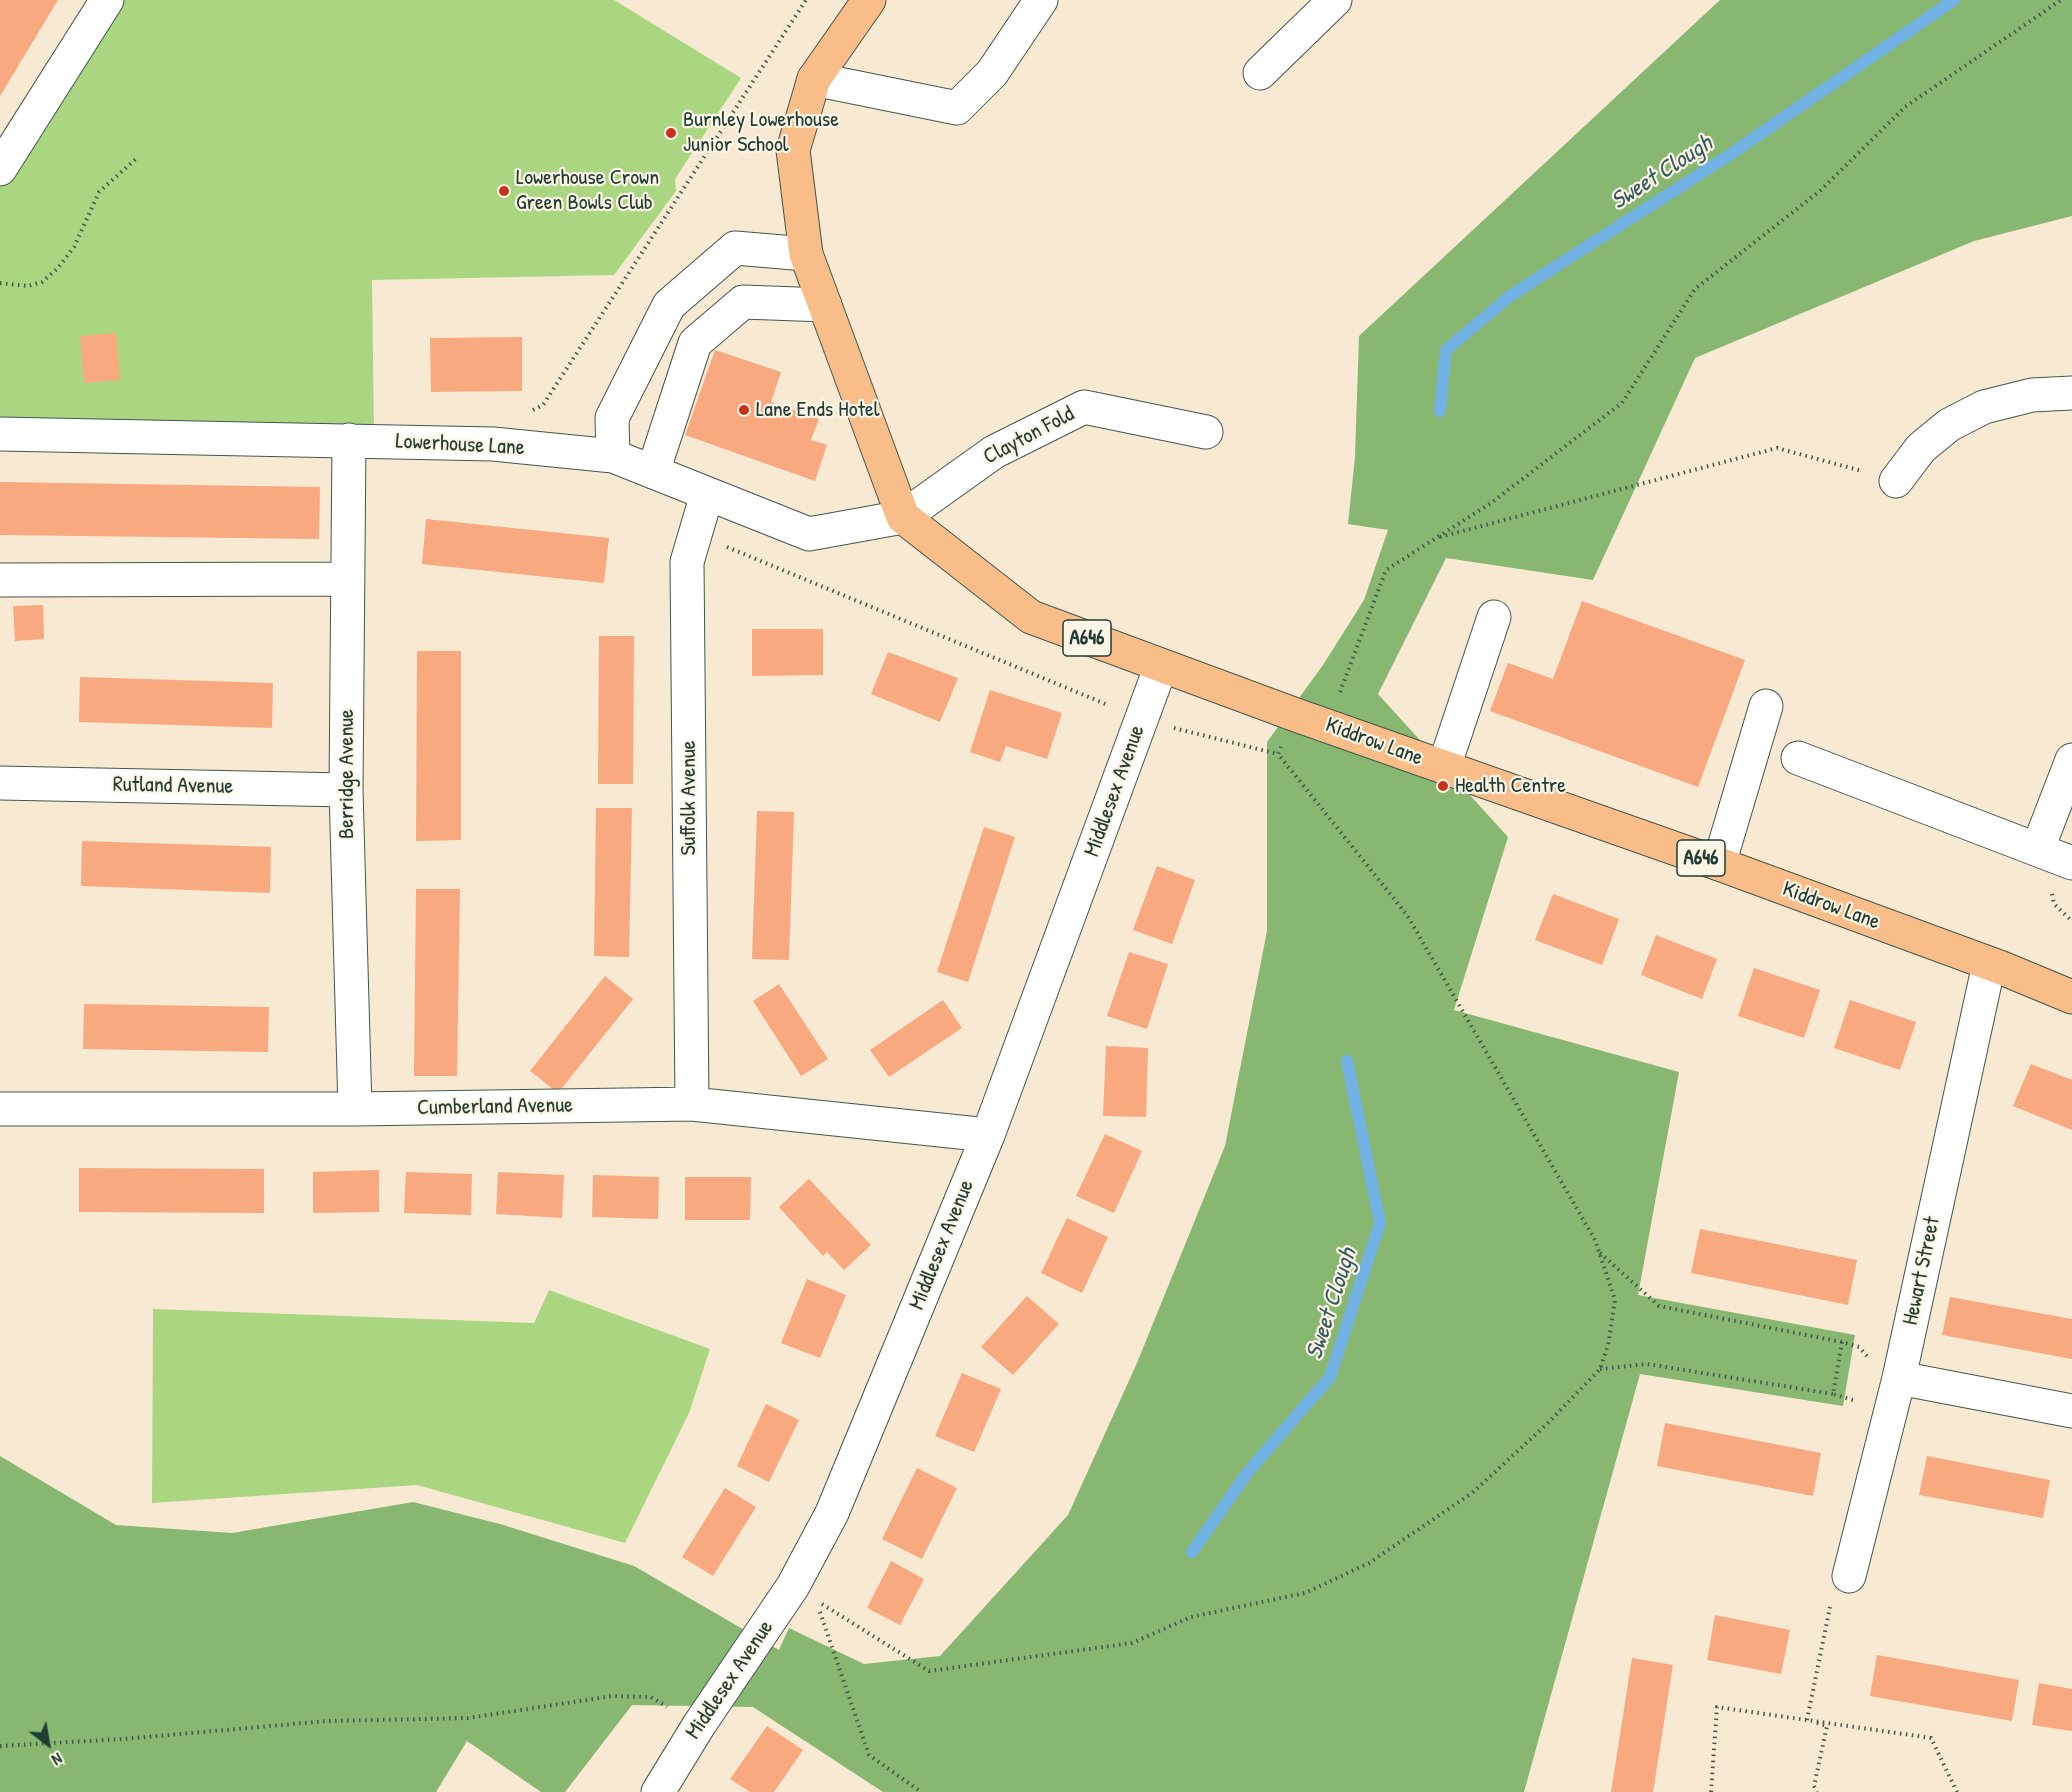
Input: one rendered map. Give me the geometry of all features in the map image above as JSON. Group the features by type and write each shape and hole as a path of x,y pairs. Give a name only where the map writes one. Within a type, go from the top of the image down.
{"main road":[{"path":"869,0 814,79 793,150 806,254 903,518"},
{"name":"Kiddrow Lane","path":"903,518 1031,617 1296,715 1719,864 2072,997"}],"street":[{"path":"0,169 106,0"},
{"path":"814,79 957,108 992,73 1041,0"},
{"path":"1260,73 1335,0"},
{"path":"613,456 612,418 669,305 735,248 806,254"},
{"path":"653,472 695,343 743,302 825,305"},
{"path":"1896,480 1921,448 1949,425 1984,407 2032,395 2072,393"},
{"name":"Clayton Fold","path":"903,518 994,452 1084,407 1206,432"},
{"name":"Lowerhouse Lane","path":"0,434 493,444 613,456 809,534 903,518"},
{"name":"Berridge Avenue","path":"349,440 346,790 355,1109"},
{"name":"Suffolk Avenue","path":"692,1104 687,562 707,494"},
{"path":"0,579 348,579"},
{"path":"1444,767 1494,617"},
{"name":"Middlesex Avenue","path":"658,1792 699,1725 793,1586 832,1513 988,1135 1161,666"},
{"path":"1719,864 1766,706"},
{"path":"1798,758 2072,862"},
{"path":"2038,848 2072,760"},
{"name":"Rutland Avenue","path":"0,783 346,790"},
{"name":"Hewart Street","path":"1849,1576 1895,1392 1989,964"},
{"name":"Cumberland Avenue","path":"0,1109 355,1109 692,1104 988,1135"},
{"path":"1895,1392 2072,1411"}],"path":[{"path":"526,414 543,405 806,0"},
{"path":"1327,726 1386,570 1491,503 1622,403 1695,289 1821,190 1905,107 2061,0"},
{"path":"0,283 28,286 42,282 58,268 74,247 99,192 138,157"},
{"path":"1436,538 1777,448 1896,480"},
{"path":"696,534 1142,719 1278,754 1407,915 1600,1253 1615,1300 1608,1345 1600,1369 1547,1424 1472,1493 1370,1563 1305,1593 1191,1617 1132,1643 929,1671 816,1600 868,1755 921,1792"},
{"path":"1278,754 1296,715"},
{"path":"1600,1253 1659,1306 1859,1347 1895,1392"},
{"path":"1833,1394 1842,1342"},
{"path":"1600,1369 1647,1364 1833,1394 1895,1392"},
{"path":"1806,1720 1831,1601 1849,1576"},
{"path":"0,1746 123,1739 327,1721 468,1718 613,1696 651,1697 699,1725"},
{"path":"1711,1792 1717,1707 1931,1738 1957,1792"},
{"path":"1806,1720 1827,1726 1814,1786 1817,1792"}],"green space":[{"path":"107,0 614,0 741,78 675,179 676,191 614,275 372,280 374,435 0,430 0,169"},
{"path":"1720,0 2072,0 2072,216 1974,241 1695,358 1593,580 1446,558 1378,694 1508,837 1454,1010 1679,1072 1638,1295 1855,1335 1843,1406 1640,1374 1524,1792 883,1792 753,1707 632,1705 565,1792 541,1792 467,1741 436,1792 0,1792 0,1456 116,1525 232,1533 413,1502 500,1524 634,1566 779,1650 789,1628 864,1664 940,1656 1068,1515 1137,1363 1225,1146 1267,931 1267,742 1323,665 1364,600 1388,530 1348,524 1355,457 1359,336"},
{"path":"549,1290 710,1349 689,1413 625,1543 417,1485 152,1503 153,1309 534,1323"}],"building":[{"path":"0,0 58,0 0,96"},
{"path":"116,333 120,380 84,383 80,336"},
{"path":"522,337 522,391 431,392 430,338"},
{"name":"Lane Ends Hotel","path":"715,350 781,372 771,402 819,419 811,440 827,445 815,481 685,435"},
{"path":"0,482 320,487 319,539 0,535"},
{"path":"426,519 609,538 604,583 422,564"},
{"path":"1582,601 1745,660 1698,787 1490,711 1508,663 1553,679"},
{"path":"43,605 44,639 15,641 13,606"},
{"path":"752,629 823,629 823,675 752,676"},
{"path":"599,636 634,636 633,784 598,784"},
{"path":"417,651 461,651 461,840 416,841"},
{"path":"888,652 958,678 940,722 871,694"},
{"path":"80,677 273,683 272,728 79,722"},
{"path":"990,690 1062,713 1047,759 1006,746 1000,762 970,752"},
{"path":"596,808 632,808 629,957 594,956"},
{"path":"757,811 794,812 789,960 752,959"},
{"path":"984,827 1015,837 968,982 937,972"},
{"path":"82,841 271,847 270,893 81,886"},
{"path":"1157,866 1195,880 1172,944 1133,930"},
{"path":"416,889 460,889 457,1076 414,1076"},
{"path":"1553,894 1619,919 1602,965 1535,940"},
{"path":"1656,935 1717,959 1702,999 1641,975"},
{"path":"1129,952 1168,964 1147,1029 1107,1016"},
{"path":"1754,968 1820,990 1804,1038 1738,1016"},
{"path":"605,976 633,999 558,1093 530,1071"},
{"path":"779,984 828,1059 801,1076 753,1001"},
{"path":"943,1000 962,1028 889,1077 870,1050"},
{"path":"1850,1000 1916,1022 1900,1070 1834,1048"},
{"path":"84,1004 269,1007 268,1052 83,1049"},
{"path":"1106,1046 1148,1048 1146,1117 1103,1116"},
{"path":"2031,1064 2072,1080 2072,1130 2013,1106"},
{"path":"1105,1134 1142,1151 1114,1213 1076,1196"},
{"path":"79,1168 264,1169 264,1213 79,1212"},
{"path":"379,1170 379,1212 313,1213 313,1172"},
{"path":"406,1172 472,1174 471,1215 404,1213"},
{"path":"498,1172 564,1175 562,1218 496,1214"},
{"path":"593,1175 659,1177 658,1219 592,1217"},
{"path":"685,1177 751,1177 750,1220 685,1220"},
{"path":"809,1179 871,1245 844,1270 827,1252 823,1256 779,1207"},
{"path":"1067,1218 1108,1237 1082,1293 1041,1273"},
{"path":"1700,1229 1857,1260 1848,1305 1691,1273"},
{"path":"807,1279 846,1295 820,1358 781,1343"},
{"path":"1027,1296 1059,1324 1013,1375 981,1347"},
{"path":"1950,1297 2072,1319 2072,1359 1942,1335"},
{"path":"962,1373 1001,1389 974,1452 935,1436"},
{"path":"766,1404 799,1420 769,1482 737,1466"},
{"path":"1665,1423 1821,1453 1813,1496 1657,1466"},
{"path":"1927,1456 2050,1480 2043,1518 1919,1495"},
{"path":"917,1468 957,1488 922,1559 882,1539"},
{"path":"725,1488 756,1507 713,1576 682,1557"},
{"path":"891,1561 924,1579 900,1625 867,1608"},
{"path":"1715,1615 1790,1630 1781,1674 1707,1660"},
{"path":"1877,1655 2019,1680 2012,1721 1870,1696"},
{"path":"1632,1658 1673,1665 1653,1792 1611,1792"},
{"path":"2039,1683 2072,1689 2072,1731 2032,1725"},
{"path":"767,1726 803,1750 774,1792 750,1792 730,1779"}],"waterway":[{"name":"Sweet Clough","path":"1440,411 1446,350 1510,296 1728,156 1954,0"},
{"name":"Sweet Clough","path":"1192,1552 1248,1472 1330,1377 1380,1223 1347,1061"}],"place":[{"name":"Burnley Lowerhouse Junior School","path":"671,133"},
{"name":"Lowerhouse Crown Green Bowls Club","path":"504,191"},
{"name":"Lane Ends Hotel","path":"744,410"},
{"name":"Health Centre","path":"1443,786"}]}
